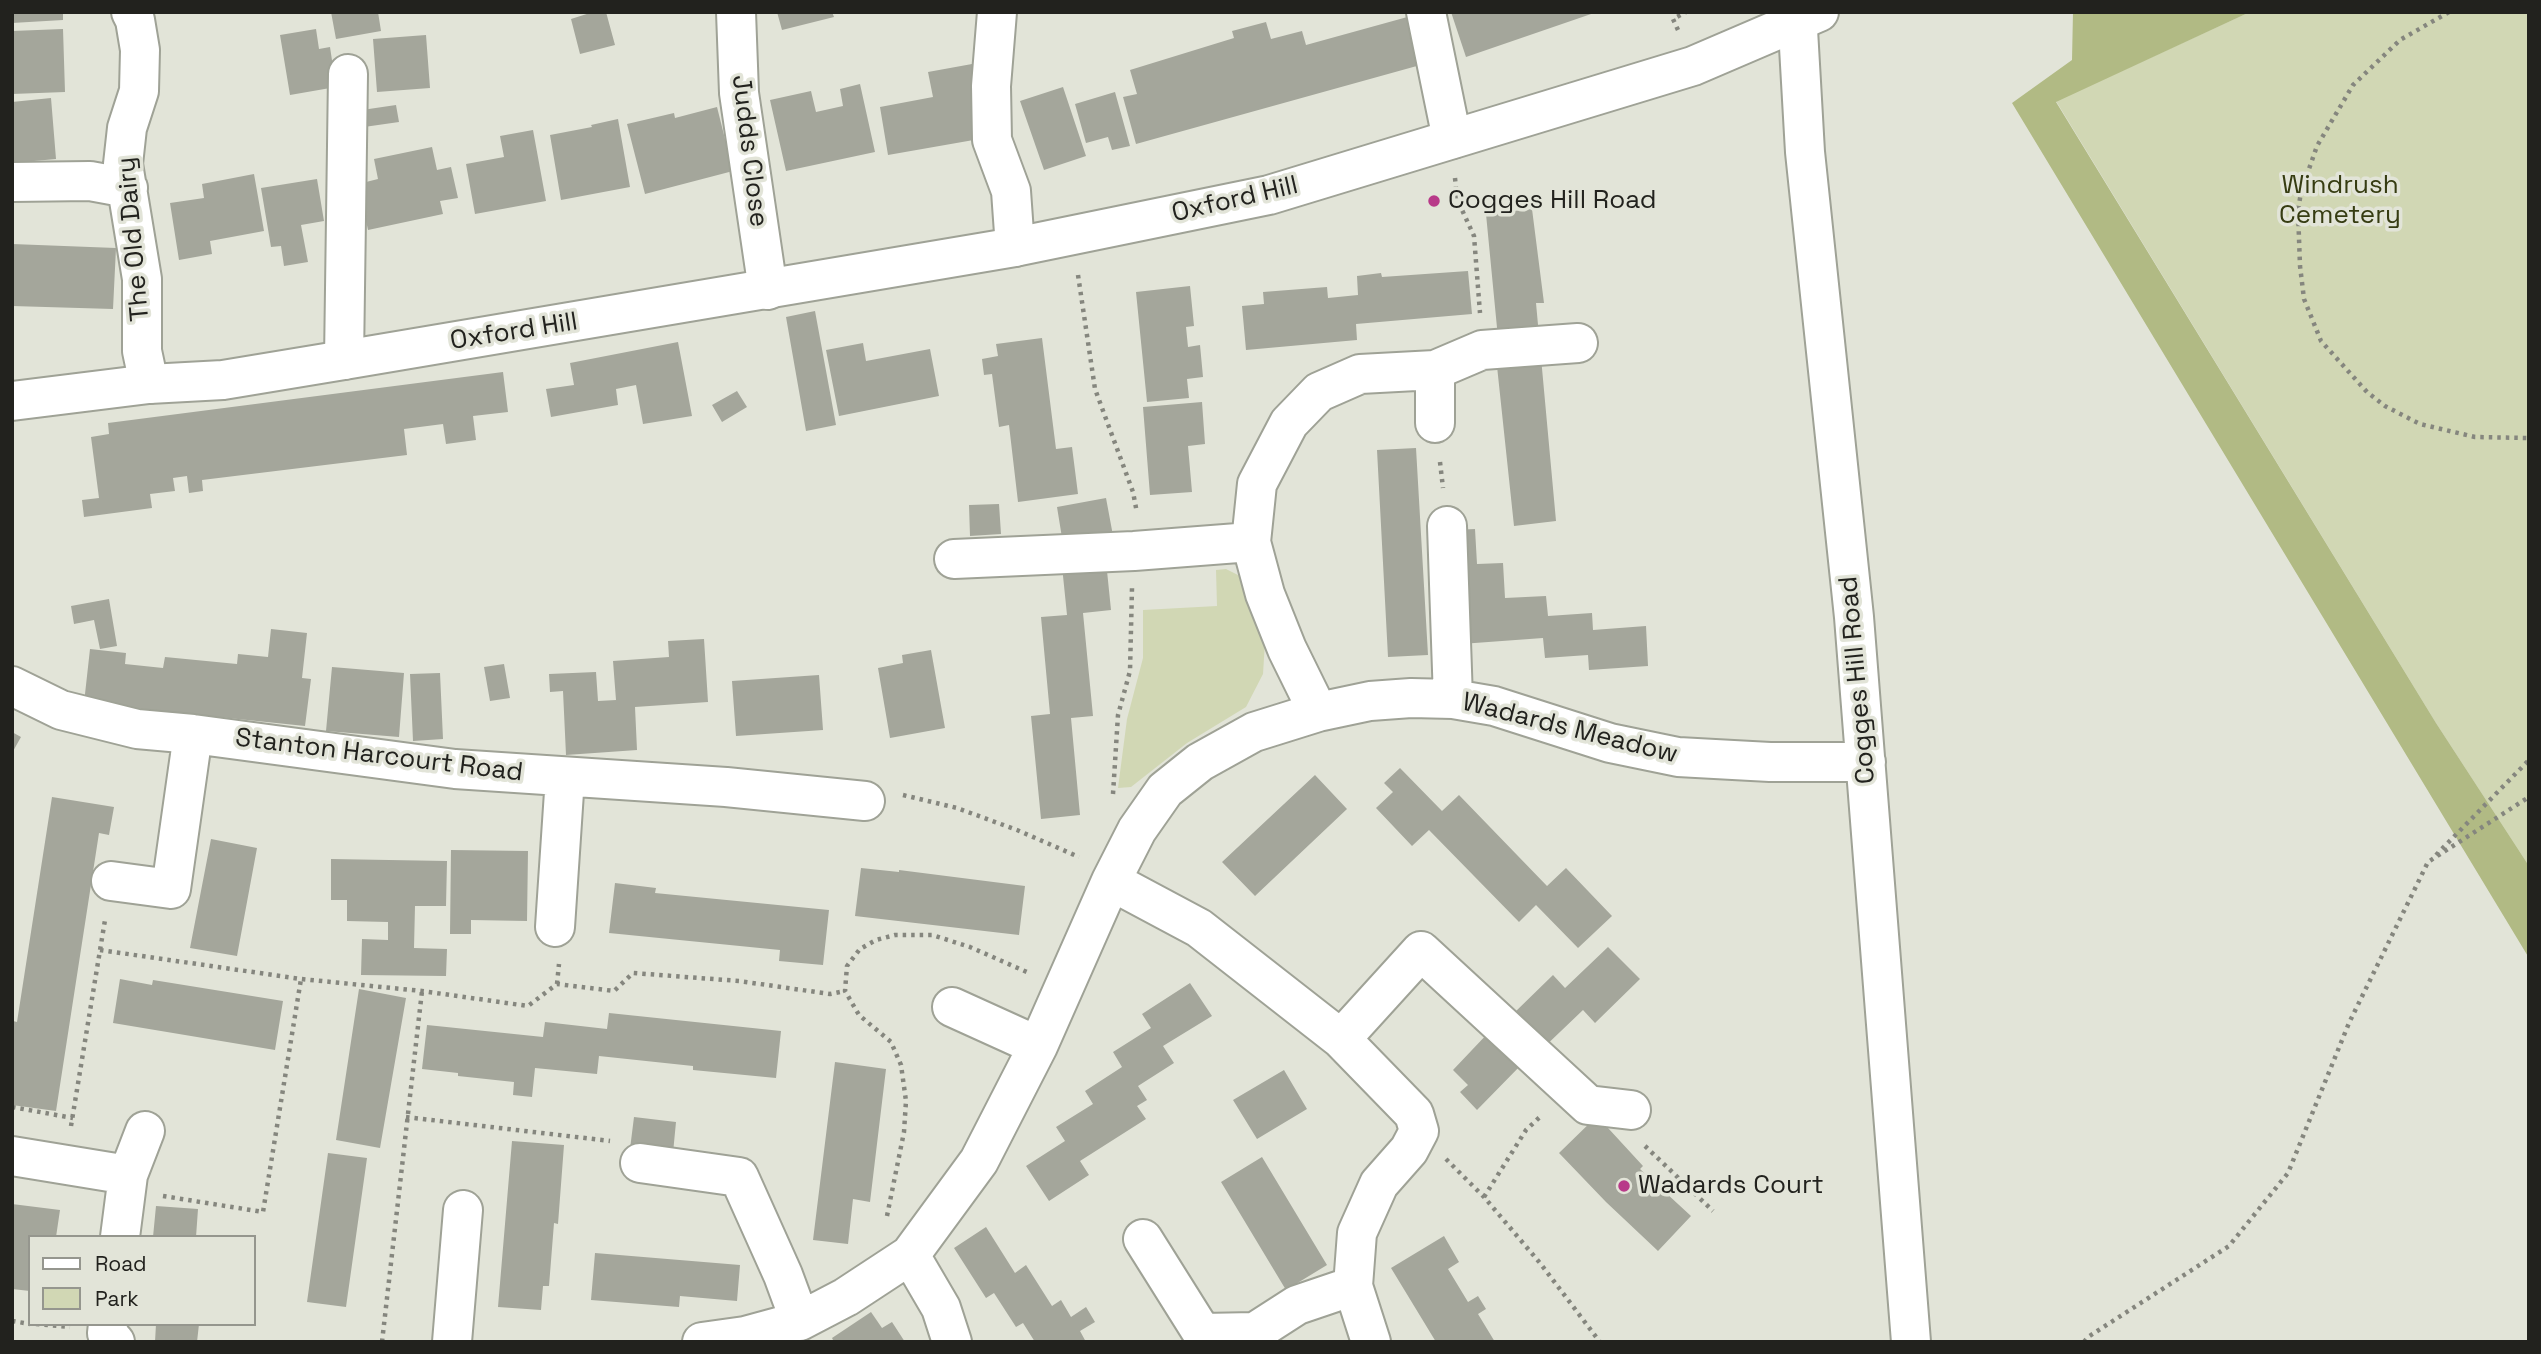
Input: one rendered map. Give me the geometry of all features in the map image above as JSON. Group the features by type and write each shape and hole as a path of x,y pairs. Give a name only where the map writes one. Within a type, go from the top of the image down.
{"street":[{"name":"The Old Dairy","path":"131,12 140,50 139,91 127,128 123,164 142,279 142,351 149,384"},
{"name":"Judds Close","path":"736,12 739,93 768,290"},
{"path":"997,12 990,86 992,141 1011,191 1014,247"},
{"path":"1426,12 1452,139"},
{"name":"Oxford Hill","path":"12,401 149,384 223,380 1014,247 1269,195 1693,66 1805,15"},
{"name":"Cogges Hill Road","path":"1805,15 1805,152 1854,617 1911,1342"},
{"path":"344,360 348,74"},
{"path":"14,188 89,181 128,188"},
{"path":"1318,712 1287,649 1265,594 1251,542 1257,484 1289,423 1319,392 1360,374 1435,370 1482,350 1578,343"},
{"path":"1435,370 1435,423"},
{"path":"1447,526 1453,699"},
{"path":"954,559 1134,551 1251,542"},
{"name":"Stanton Harcourt Road","path":"12,686 61,710 137,729 455,769 726,787 865,801"},
{"name":"Wadards Meadow","path":"702,1342 745,1336 800,1321 846,1297 910,1255 979,1161 1038,1046 1111,881 1137,830 1165,790 1200,762 1254,732 1318,712 1370,701 1453,699 1493,706 1610,743 1678,757 1770,762 1866,762"},
{"path":"111,881 171,889 193,734"},
{"path":"555,927 565,777"},
{"path":"1111,881 1199,928 1340,1039 1414,1114 1419,1131 1409,1150 1379,1184 1357,1233 1353,1286 1371,1342"},
{"path":"1340,1039 1422,951 1588,1105 1631,1110"},
{"path":"953,1007 1038,1046"},
{"path":"120,1235 127,1182 145,1131"},
{"path":"12,1156 65,1165 127,1182"},
{"path":"640,1163 739,1177 783,1275 800,1321"},
{"path":"452,1342 463,1210"},
{"path":"1143,1239 1202,1333 1255,1332 1297,1305 1353,1286"},
{"path":"910,1255 941,1307 952,1342"},
{"path":"108,1326 107,1333 115,1342"}],"path":[{"path":"2449,12 2400,40 2353,85 2317,146 2301,192 2298,211 2304,299 2321,341 2367,392 2385,406 2420,424 2475,438 2529,438"},
{"path":"1452,139 1457,199 1474,236 1482,350"},
{"path":"1435,423 1447,526"},
{"path":"2084,1342 2229,1245 2288,1173 2349,1023 2428,862 2529,760"},
{"path":"865,801 866,789 902,794 957,808 1074,854 1111,881"},
{"path":"2428,862 2529,797"},
{"path":"65,1165 111,881"},
{"path":"910,1255 887,1219 904,1132 905,1101 901,1065 891,1042 859,1015 845,991 846,966 860,949 876,940 895,935 932,934 970,947 1063,988"},
{"path":"100,950 301,979 422,990 527,1006 557,984 614,991 633,973 739,981 830,994 845,991"},
{"path":"127,1182 263,1212 301,979"},
{"path":"382,1342 422,990"},
{"path":"1484,1197 1526,1130 1570,1089"},
{"path":"12,1107 73,1118"},
{"path":"1631,1110 1641,1142 1713,1211"},
{"path":"406,1117 623,1142 640,1163"},
{"path":"1419,1131 1484,1197 1540,1263 1600,1342"}],"green space":[{"path":"2073,12 2250,12 2056,102 2436,723 2529,866 2529,958 2012,103 2072,60"},
{"name":"Windrush Cemetery","path":"2250,12 2529,12 2529,866 2436,723 2056,101"},
{"path":"1226,569 1240,576 1265,642 1263,674 1246,707 1187,743 1131,787 1118,788 1127,719 1143,658 1143,610 1217,606 1216,570"}],"building":[{"path":"12,12 63,12 63,20 12,23"},
{"path":"331,12 378,12 381,31 336,39"},
{"path":"593,12 606,12 615,45 580,54 571,19"},
{"path":"777,12 832,12 834,17 782,30"},
{"path":"1451,12 1594,12 1594,13 1466,57"},
{"path":"1411,16 1424,64 1136,144 1123,97 1137,94 1130,70 1234,38 1232,31 1266,22 1271,39 1302,31 1306,45"},
{"path":"63,29 65,92 12,94 12,31"},
{"path":"316,29 319,49 330,47 336,87 290,95 280,35"},
{"path":"426,35 430,88 377,92 373,39"},
{"path":"972,64 985,138 888,155 880,107 933,97 928,72"},
{"path":"860,84 875,152 786,171 770,100 811,91 816,112 843,106 840,89"},
{"path":"1063,87 1086,156 1044,170 1020,101"},
{"path":"1115,92 1130,146 1112,150 1108,137 1086,143 1075,104"},
{"path":"51,98 56,159 12,163 12,102"},
{"path":"396,105 399,122 364,127 362,110"},
{"path":"717,107 733,171 645,194 627,124 674,113 675,118"},
{"path":"618,119 630,187 561,200 550,135"},
{"path":"533,130 546,201 475,214 466,164 504,157 500,136"},
{"path":"432,147 437,170 451,167 458,198 440,201 443,214 368,230 358,184 378,179 374,159"},
{"path":"254,174 264,231 210,241 212,254 179,260 170,203 204,198 202,184"},
{"path":"317,179 324,221 301,225 308,262 284,266 281,246 271,247 261,188"},
{"path":"1532,209 1544,303 1536,303 1556,521 1514,526 1494,338 1498,338 1486,214"},
{"path":"12,244 116,248 113,309 12,306"},
{"path":"1468,271 1472,314 1356,324 1357,340 1246,350 1242,306 1264,304 1263,292 1327,287 1328,298 1358,295 1357,276 1381,273 1382,277"},
{"path":"1190,286 1194,326 1186,327 1188,347 1200,345 1203,377 1187,379 1189,398 1147,402 1136,292"},
{"path":"815,311 836,425 806,431 786,317"},
{"path":"1042,338 1056,449 1072,447 1078,494 1018,502 1009,425 999,427 992,374 984,375 982,359 998,356 996,344"},
{"path":"678,342 692,416 643,424 636,385 616,389 618,405 551,417 546,389 574,385 570,363"},
{"path":"863,343 866,361 930,349 939,396 839,416 826,350"},
{"path":"503,372 508,412 473,416 476,440 446,444 443,424 404,429 407,455 202,480 203,491 189,493 187,476 173,478 175,491 150,494 152,508 84,517 82,500 99,498 91,437 109,434 108,423"},
{"path":"737,391 747,407 722,422 712,405"},
{"path":"1202,402 1205,444 1188,446 1192,492 1150,495 1143,407"},
{"path":"1416,448 1428,655 1388,657 1377,450"},
{"path":"1106,498 1114,541 1064,550 1057,507"},
{"path":"999,504 1001,534 970,536 969,505"},
{"path":"1475,529 1477,564 1503,563 1505,598 1546,596 1548,616 1592,613 1593,630 1646,626 1648,666 1589,670 1588,655 1545,658 1543,638 1461,644 1454,530"},
{"path":"1106,561 1111,610 1083,613 1093,716 1071,718 1080,815 1041,819 1031,716 1050,714 1041,617 1067,615 1062,566"},
{"path":"109,599 117,646 100,649 94,620 74,624 71,606"},
{"path":"271,629 307,633 302,678 311,679 305,726 84,703 90,649 126,653 125,664 163,668 165,657 237,664 238,654 268,657"},
{"path":"704,639 708,702 635,707 637,750 566,755 563,691 550,692 549,674 596,672 598,701 616,700 613,661 669,657 668,641"},
{"path":"931,650 945,728 890,738 878,668 903,663 902,655"},
{"path":"504,664 510,698 490,701 484,667"},
{"path":"332,667 404,673 399,737 326,731"},
{"path":"440,673 443,739 413,741 410,674"},
{"path":"819,675 823,730 736,736 732,681"},
{"path":"12,732 21,737 12,753"},
{"path":"1400,768 1442,811 1459,795 1547,886 1566,868 1612,916 1578,948 1536,905 1519,922 1429,830 1412,846 1376,808 1393,792 1384,783"},
{"path":"1315,775 1347,809 1255,896 1222,862"},
{"path":"52,797 114,807 109,835 99,833 56,1111 12,1105 12,1028 13,1021 17,1022"},
{"path":"211,839 257,848 237,956 190,948"},
{"path":"451,850 528,851 527,921 471,920 471,934 450,934"},
{"path":"331,859 447,861 446,906 415,906 414,948 447,949 446,976 361,975 362,939 388,940 388,922 347,921 347,900 331,900"},
{"path":"861,868 899,870 1025,886 1019,935 855,916"},
{"path":"615,883 656,888 655,893 829,910 823,965 779,961 780,950 609,933"},
{"path":"1608,947 1640,979 1595,1023 1583,1010 1538,1053 1513,1014 1553,975 1565,988"},
{"path":"120,979 152,985 153,980 283,1001 275,1050 113,1023"},
{"path":"1190,983 1212,1016 1163,1046 1174,1063 1138,1086 1147,1100 1137,1106 1146,1119 1080,1161 1089,1175 1049,1201 1026,1166 1065,1141 1056,1127 1093,1104 1085,1091 1122,1067 1113,1052 1151,1028 1142,1014"},
{"path":"359,989 406,998 380,1148 336,1140"},
{"path":"609,1013 781,1031 776,1078 693,1070 693,1066 599,1056 597,1074 535,1068 532,1097 513,1095 514,1082 422,1069 427,1025 543,1037 545,1022 607,1029"},
{"path":"1490,1031 1523,1063 1477,1110 1460,1092 1468,1085 1453,1070"},
{"path":"835,1062 886,1069 870,1202 853,1199 848,1244 813,1240"},
{"path":"1284,1070 1307,1109 1257,1139 1233,1100"},
{"name":"Wadards Court","path":"1597,1116 1643,1166 1640,1169 1691,1216 1658,1251 1559,1153"},
{"path":"634,1117 676,1122 673,1153 630,1149"},
{"path":"512,1141 564,1145 558,1224 554,1223 549,1286 543,1286 541,1310 498,1307"},
{"path":"328,1153 367,1158 346,1307 307,1302"},
{"path":"1262,1157 1327,1265 1286,1290 1221,1182"},
{"path":"12,1204 60,1210 56,1235 28,1235 28,1291 12,1289"},
{"path":"156,1206 198,1209 196,1235 153,1235"},
{"path":"986,1227 1015,1273 1026,1265 1052,1306 1061,1300 1071,1317 1086,1307 1095,1322 1080,1331 1086,1342 1035,1342 1023,1323 1016,1327 994,1293 986,1298 954,1248"},
{"path":"1444,1236 1459,1262 1448,1269 1468,1302 1478,1296 1486,1309 1478,1314 1495,1342 1436,1342 1391,1268"},
{"path":"595,1253 740,1265 737,1301 680,1296 679,1307 591,1300"},
{"path":"871,1312 882,1328 892,1322 905,1342 834,1342 832,1338"},
{"path":"156,1326 199,1326 197,1342 155,1342"}],"place":[{"name":"Cogges Hill Road","path":"1434,201"},
{"name":"Wadards Court","path":"1624,1186"}]}
